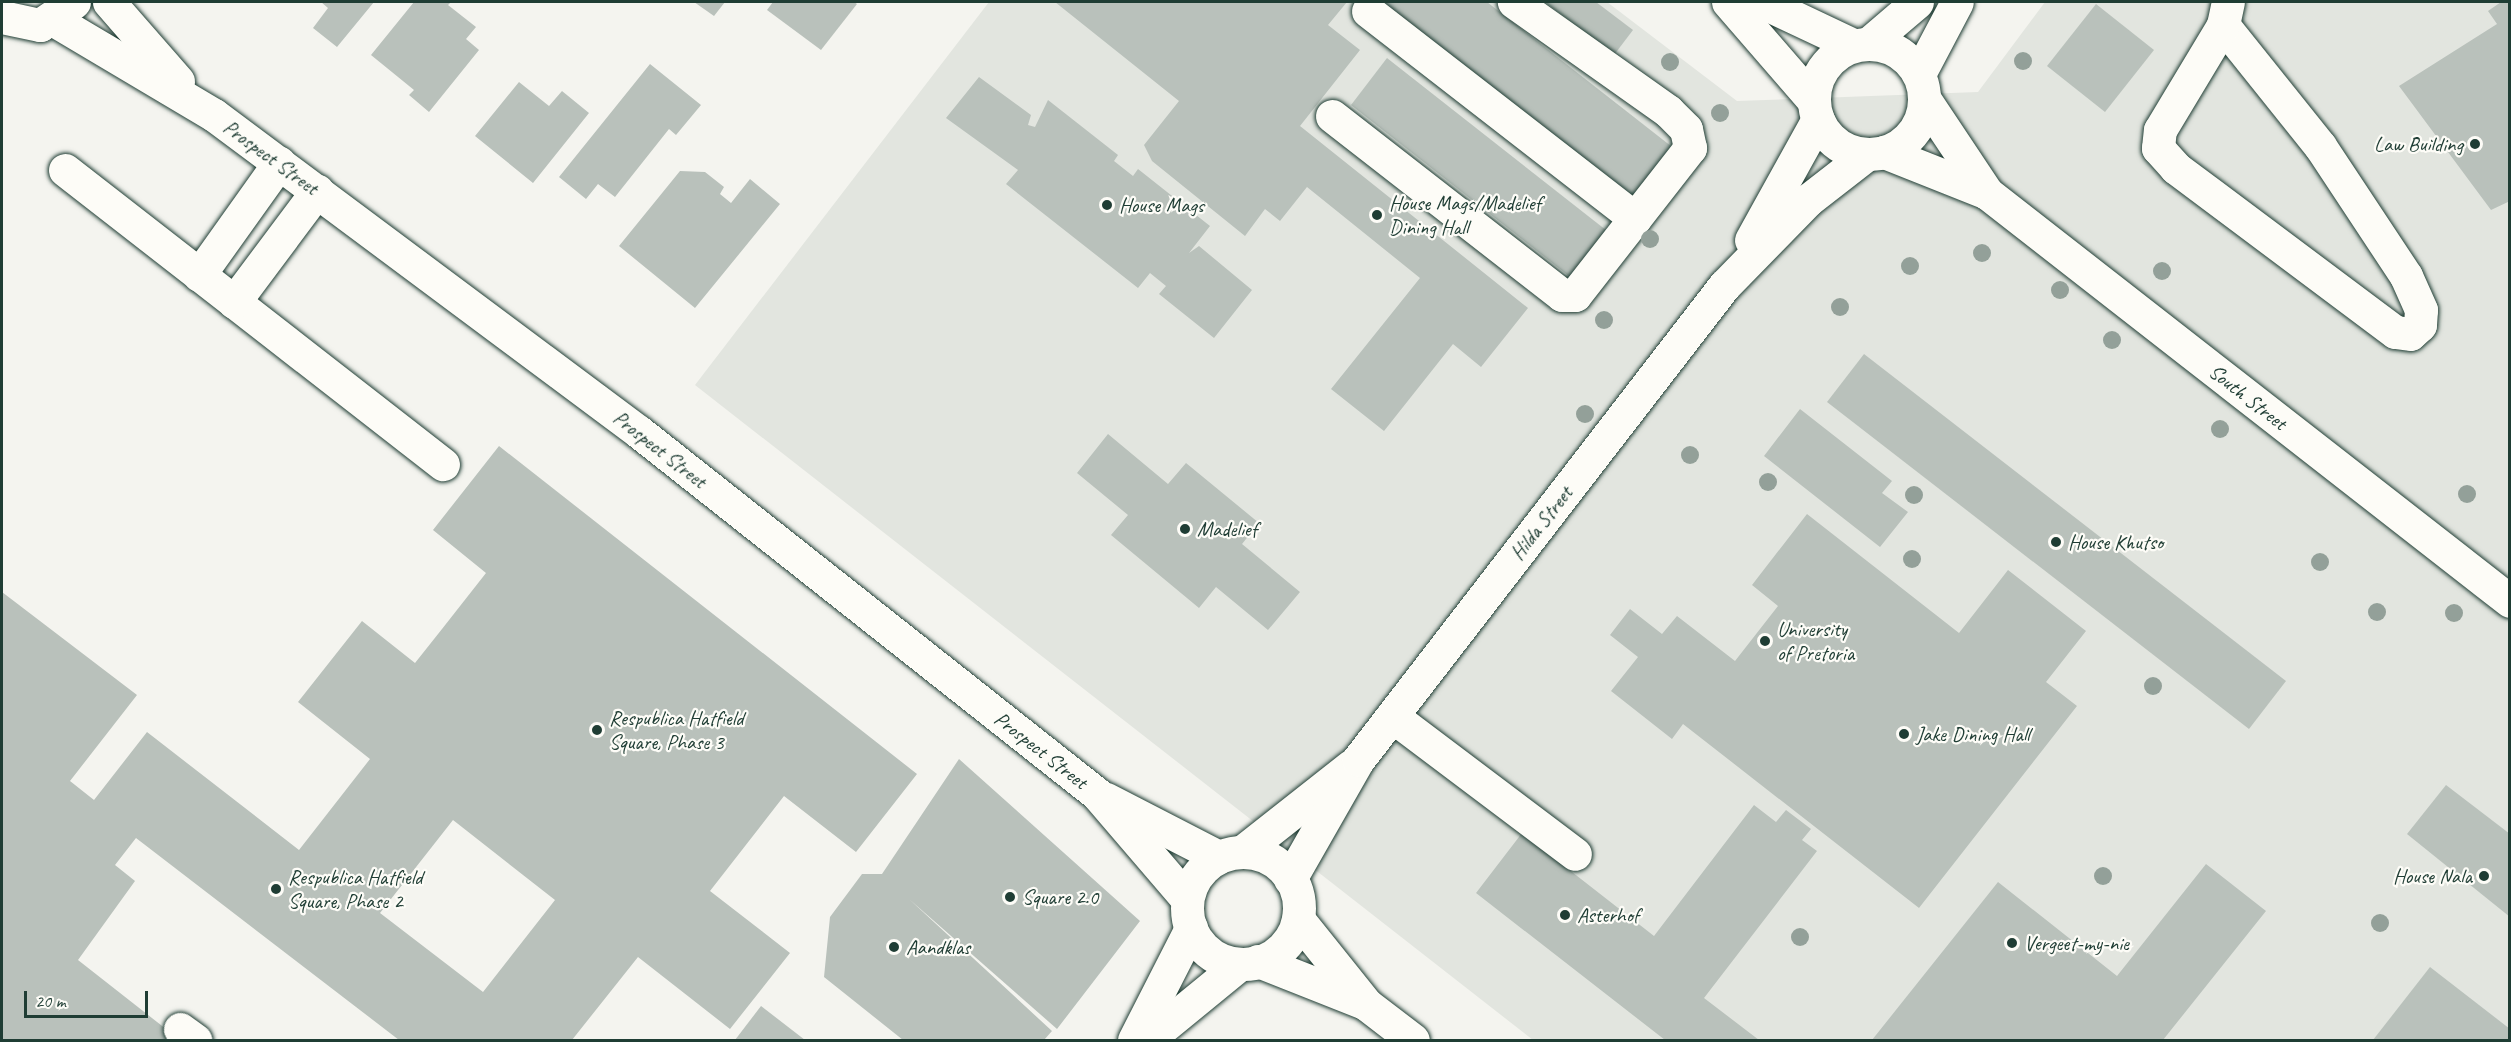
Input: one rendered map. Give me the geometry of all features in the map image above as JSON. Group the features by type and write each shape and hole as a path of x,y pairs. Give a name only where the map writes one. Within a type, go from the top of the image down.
{"street":[{"name":"Prospect Street","path":"109,2 169,73 214,115 639,432 1097,794 1230,855"},
{"path":"1332,116 1562,295 1575,295 1690,148 1686,129 1668,111 1514,2"},
{"path":"1728,2 1816,110 1837,144 1876,153 1914,133 1922,87 1957,2"},
{"path":"1762,2 1861,44 1898,52 1922,87"},
{"path":"1816,110 1828,61 1861,44 1917,2"},
{"path":"1368,11 1635,218"},
{"path":"2225,13 2320,146 2406,276 2421,310 2420,325 2410,334 2385,325 2176,168 2158,148 2160,130 2225,13"},
{"name":"Prospect Street","path":"31,21 214,115"},
{"name":"South Street","path":"1922,87 1987,194"},
{"name":"Hilda Street","path":"1724,286 1816,110"},
{"name":"Hilda Street","path":"1290,879 1358,760 1724,286 1808,200 1876,153"},
{"name":"South Street","path":"1876,153 1987,194 2510,602"},
{"path":"199,275 279,163"},
{"path":"65,170 443,464"},
{"path":"234,302 317,191"},
{"path":"1392,716 1575,854"},
{"name":"Hilda Street","path":"1230,855 1358,760"},
{"name":"Prospect Street","path":"1097,794 1189,914"},
{"path":"1134,1041 1189,914 1198,874 1230,855 1270,859 1290,879 1298,919 1366,1004 1413,1041"},
{"path":"1189,914 1210,953 1249,963 1366,1004"},
{"path":"1147,1041 1249,963 1284,946 1298,919"}],"shaded area":[{"name":"University of Pretoria","path":"989,2 1607,2 1737,101 1978,92 2045,2 2509,2 2509,1040 1533,1040 695,385"}],"building":[{"path":"321,2 374,2 337,47 313,28 328,8"},
{"path":"414,2 451,2 448,5 476,27 466,39 479,50 429,112 409,95 414,90 371,55"},
{"path":"694,2 725,2 714,16"},
{"path":"773,2 854,2 857,4 821,50 767,10"},
{"name":"House Mags/Madelief Dining Hall","path":"1055,2 1347,2 1328,25 1360,50 1300,126 1528,308 1481,367 1453,344 1384,431 1331,389 1420,278 1307,187 1280,221 1265,209 1245,236 1152,161 1144,145 1179,101"},
{"path":"1380,2 1487,2 1676,150 1635,202"},
{"path":"1545,2 1596,2 1633,30 1614,55"},
{"name":"Law Building","path":"2501,2 2510,2 2510,201 2491,210 2399,86 2497,24 2488,11"},
{"path":"2096,4 2154,50 2105,112 2047,66"},
{"path":"1387,58 1611,234 1574,280 1351,105"},
{"path":"650,64 701,105 676,135 669,129 615,197 598,184 586,199 559,177"},
{"name":"House Mags","path":"979,77 1031,115 1028,125 1035,127 1048,100 1118,155 1114,161 1133,176 1138,169 1210,226 1189,253 1199,246 1252,290 1214,338 1159,294 1166,286 1150,273 1138,288 1006,184 1018,170 946,118"},
{"path":"519,82 549,106 562,91 589,113 533,183 475,136"},
{"path":"680,171 705,172 724,187 720,194 731,203 750,179 780,204 695,308 619,246"},
{"name":"House Khutso","path":"1864,354 2286,681 2249,729 1827,402"},
{"path":"1800,409 1892,481 1882,493 1908,512 1880,547 1764,456"},
{"name":"Madelief","path":"1108,434 1168,484 1186,463 1259,523 1242,544 1300,592 1268,630 1216,587 1199,608 1111,535 1128,515 1077,473"},
{"name":"Respublica Hatfield Square, Phase 3","path":"499,446 917,774 856,852 784,796 710,891 790,953 730,1029 638,957 572,1040 399,1040 136,838 115,865 135,881 78,960 180,1040 2,1040 2,592 137,695 70,781 94,800 147,732 299,850 370,759 298,702 362,621 415,663 486,573 433,530","holes":["453,820 555,900 483,992 380,913"]},
{"name":"Jake Dining Hall","path":"1807,514 1959,633 2008,570 2086,631 2046,682 2077,706 1919,908 1683,724 1672,739 1611,691 1638,657 1610,635 1630,609 1662,634 1677,616 1735,661 1778,606 1752,585"},
{"name":"Square 2.0","path":"959,759 1140,921 1057,1029 909,899 1052,1031 1044,1040 903,1040 824,977 830,917 862,874 882,874"},
{"name":"House Nala","path":"2446,785 2510,834 2510,917 2407,834"},
{"name":"Asterhof","path":"1754,805 1776,822 1786,810 1811,829 1802,840 1817,851 1704,998 1759,1040 1665,1040 1476,893 1522,833 1654,936"},
{"name":"Vergeet-my-nie","path":"2206,864 2266,911 2163,1040 1872,1040 1998,882 2117,976"},
{"path":"2430,967 2510,1029 2510,1040 2373,1040"},
{"path":"761,1006 805,1040 735,1040"}],"place":[{"name":"Law Building","path":"2475,144"},
{"name":"House Mags","path":"1107,205"},
{"name":"House Mags/Madelief Dining Hall","path":"1377,215"},
{"name":"Madelief","path":"1185,529"},
{"name":"House Khutso","path":"2056,542"},
{"name":"University of Pretoria","path":"1765,641"},
{"name":"Respublica Hatfield Square, Phase 3","path":"597,730"},
{"name":"Jake Dining Hall","path":"1904,734"},
{"name":"House Nala","path":"2484,876"},
{"name":"Respublica Hatfield Square, Phase 2","path":"276,889"},
{"name":"Square 2.0","path":"1010,897"},
{"name":"Asterhof","path":"1565,915"},
{"name":"Vergeet-my-nie","path":"2012,943"},
{"name":"Aandklas","path":"894,947"}]}
